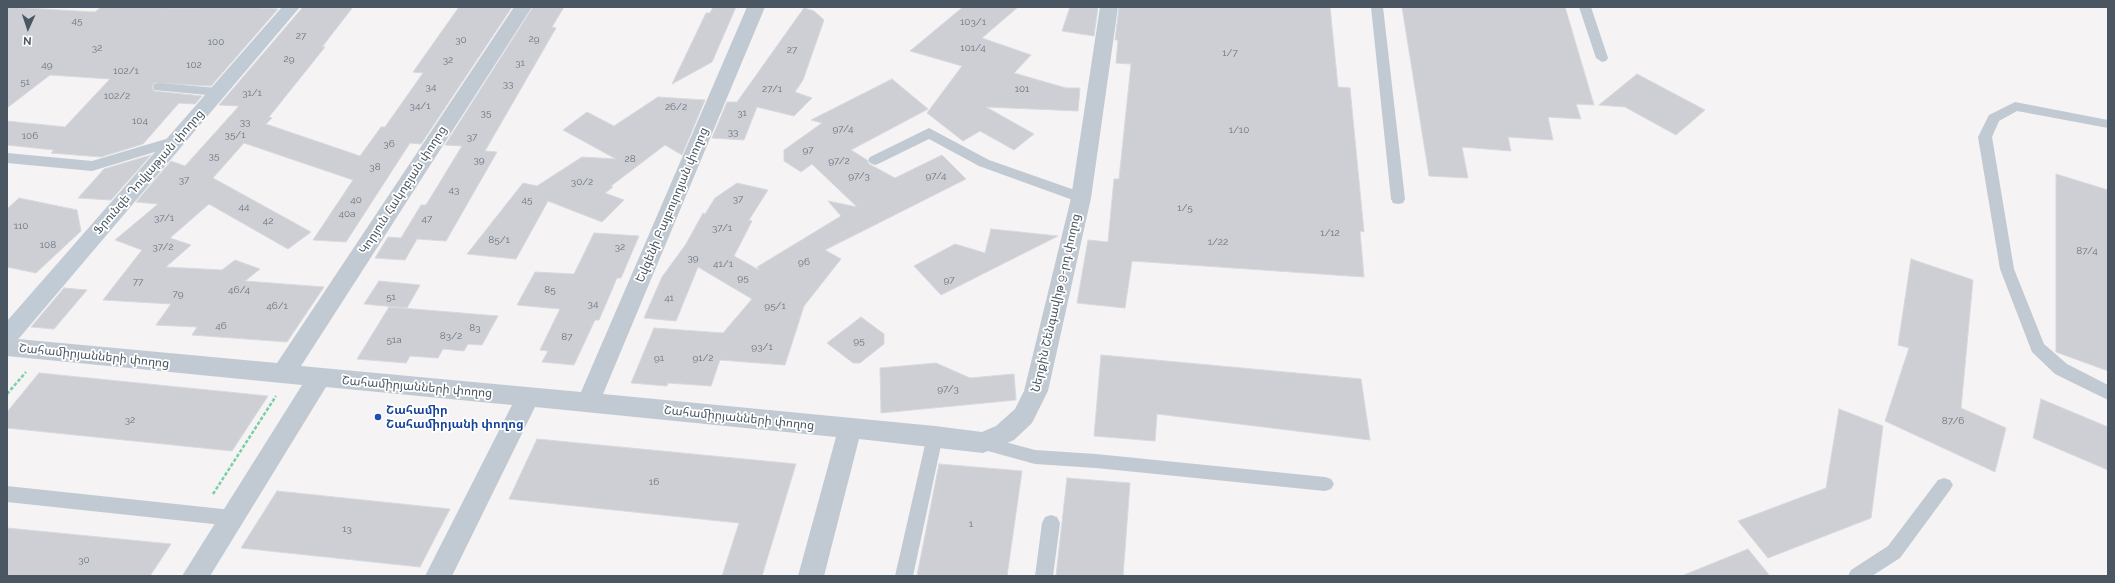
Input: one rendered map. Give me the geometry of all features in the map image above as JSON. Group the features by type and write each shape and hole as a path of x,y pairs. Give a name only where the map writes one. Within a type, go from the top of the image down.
{"street":[{"name":"Ֆրունզե Դովլաթյան փողոց","path":"7,337 291,7"},
{"name":"Կորյուն Հակոբյան փողոց","path":"286,374 523,7"},
{"name":"Եվգենի Բայբուրդյան փողոց","path":"588,403 756,7"},
{"name":"Ներքին Շենգավիթ 9-րդ փողոց","path":"983,443 1005,433 1024,416 1036,391 1081,198 1109,7"},
{"name":"Շահամիրյանների փողոց","path":"7,347 850,428"},
{"path":"195,576 320,378"},
{"path":"438,576 528,397"},
{"path":"811,576 850,428 935,436 983,443"}],"lane":[{"path":"1377,7 1398,199"},
{"path":"1585,7 1602,58"},
{"path":"159,86 218,92"},
{"path":"2108,124 2015,106 1994,118 1985,137 2007,269 2038,348 2061,369 2108,393"},
{"path":"875,160 929,133 984,163 1081,198"},
{"path":"7,158 92,166 176,141"},
{"path":"904,576 935,436"},
{"path":"983,443 1035,457 1096,461 1325,484"},
{"path":"1856,576 1894,552 1944,485"},
{"path":"7,494 232,518"},
{"path":"1044,576 1050,523"}],"path":[{"path":"200,514 286,374"}],"building":[{"path":"7,7 95,12 101,7 243,7 278,9 211,86 154,83 152,87 154,91 202,96 195,104 179,103 143,144 101,157 51,153 54,150 7,145 7,121 65,127 110,79 50,75 7,108"},
{"path":"303,7 353,7 322,47 325,47 269,117 272,118 266,124 360,156 381,127 385,127 423,73 413,72 459,7 512,7 421,144 410,143 346,242 313,240 353,180 244,143 213,178 311,232 288,249 209,204 170,238 191,245 166,267 222,270 235,260 260,269 245,281 324,287 287,342 192,335 197,327 156,325 171,304 103,300 142,250 115,240 158,204 136,202 171,161 185,166 239,106 219,105"},
{"path":"533,7 564,7 552,27 556,28 485,151 497,152 446,241 417,239 405,260 375,258 388,237 401,238 421,205 426,205 462,146 445,145"},
{"path":"713,7 736,7 712,62 672,84 706,13 710,13"},
{"path":"963,7 1018,7 982,38 1031,55 1014,73 1066,88 1080,88 1078,111 986,107 1034,134 1014,150 980,131 963,141 927,113 962,66 910,51"},
{"path":"1070,7 1098,7 1094,36 1062,31"},
{"path":"1119,7 1330,7 1338,87 1350,88 1364,232 1360,231 1364,277 1132,261 1125,308 1077,303 1088,240 1108,242 1114,179 1119,179 1131,64 1116,63 1118,40 1115,40"},
{"path":"1402,7 1565,7 1594,105 1576,104 1581,119 1548,117 1553,140 1508,137 1511,151 1462,147 1468,178 1429,176"},
{"path":"804,8 814,11 824,20 803,80 795,92 812,98 794,116 757,107 744,140 712,138 727,102 737,102"},
{"path":"1637,74 1705,110 1676,135 1625,107 1599,105"},
{"path":"892,79 928,109 851,150 867,160 869,164 895,178 942,155 966,179 825,250 841,259 804,306 785,365 720,360 711,386 668,383 667,386 631,383 654,328 723,333 752,299 698,267 676,321 644,318 662,277 686,244 703,213 705,214 715,198 737,183 768,190 749,220 752,221 734,256 759,270 757,267 841,216 828,201 857,207 812,164 801,172 784,161 784,150 822,123 811,120"},
{"path":"658,97 705,100 682,155 665,145 611,186 613,187 605,193 624,200 602,222 548,201 516,259 467,254 523,183 537,186 582,157 616,159 563,130 587,112 614,126"},
{"path":"151,155 111,200 78,198 104,169"},
{"path":"2056,174 2108,190 2108,371 2056,352"},
{"path":"19,198 77,210 81,231 36,273 7,267 7,209"},
{"path":"991,229 1058,236 941,295 914,266 955,244 985,253"},
{"path":"594,233 639,236 621,278 617,278 599,320 595,320 574,365 542,362 548,351 540,350 560,309 517,305 535,272 574,274"},
{"path":"1911,259 1973,280 1961,408 2006,428 1995,472 1885,421 1909,348 1898,345"},
{"path":"379,281 420,285 407,308 364,304"},
{"path":"64,288 87,290 54,329 31,327"},
{"path":"389,307 498,316 482,345 468,344 464,351 443,349 438,358 410,356 406,363 357,359"},
{"path":"861,317 884,334 884,344 860,363 853,363 827,343"},
{"path":"1101,355 1361,379 1370,440 1157,414 1155,441 1094,436"},
{"path":"936,363 970,378 1014,374 1016,400 881,413 880,368"},
{"path":"39,373 268,396 232,451 7,428 7,412"},
{"path":"2041,399 2108,427 2108,470 2033,438"},
{"path":"1839,409 1883,426 1871,518 1768,558 1738,521 1826,488"},
{"path":"537,439 796,464 762,576 722,576 739,523 509,499"},
{"path":"939,464 1022,471 1007,576 917,576"},
{"path":"1067,478 1130,483 1123,576 1056,576"},
{"path":"277,491 450,509 420,567 241,548"},
{"path":"7,528 171,544 150,576 7,576"},
{"path":"1748,549 1770,576 1684,576 1684,575"}],"place":[{"name":"Շահամիր Շահամիրյանի փողոց","path":"378,417"}]}
